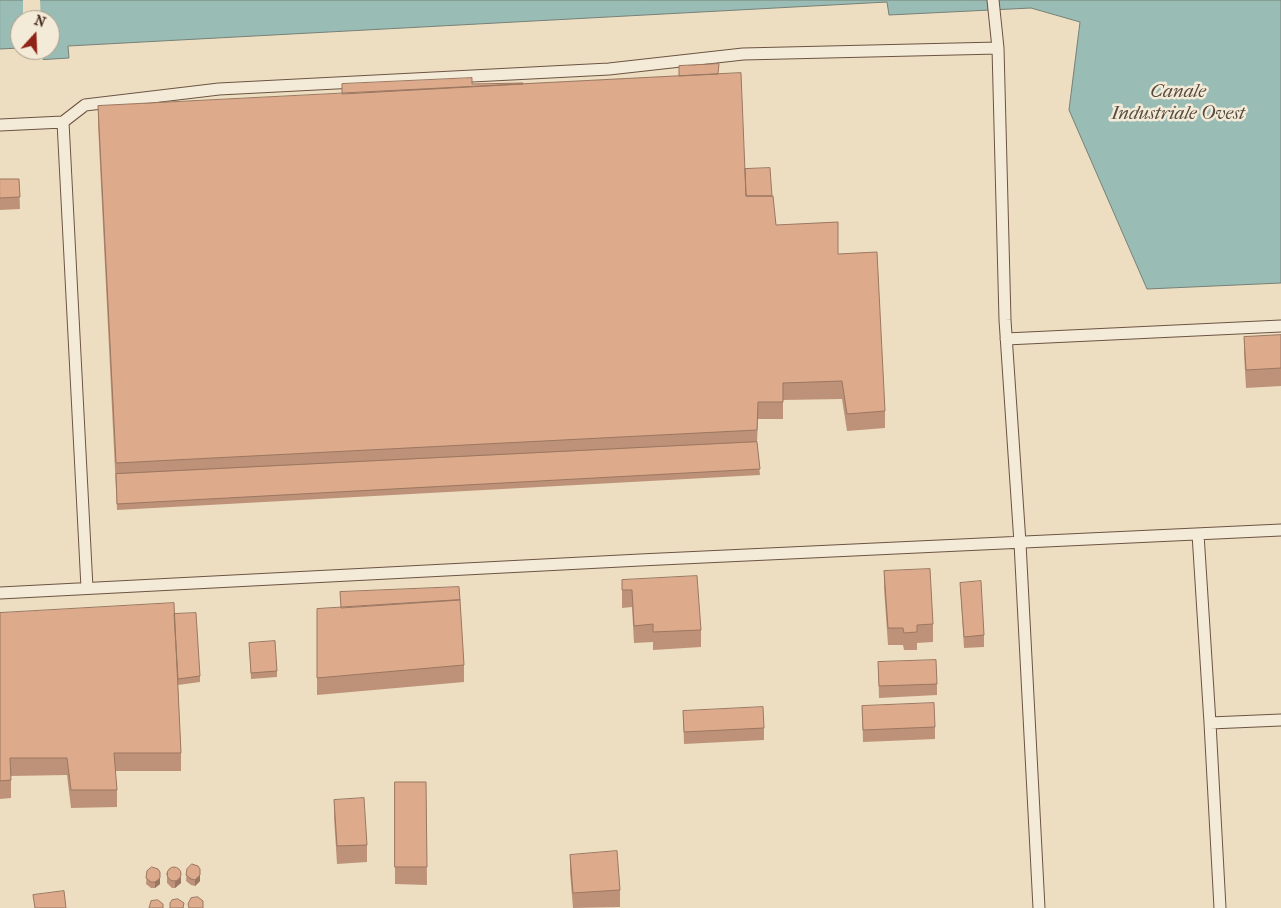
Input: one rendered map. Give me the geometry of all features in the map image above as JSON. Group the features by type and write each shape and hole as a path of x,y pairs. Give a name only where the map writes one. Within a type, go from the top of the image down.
{"lane":[{"path":"994,0 998,48 1006,340 1020,543 1039,908"},
{"path":"0,125 63,122 85,104 219,89 609,69 743,54 998,48"},
{"path":"63,122 87,588"},
{"path":"1006,340 1281,326"},
{"path":"0,593 1281,530"},
{"path":"1198,534 1220,908"},
{"path":"1210,723 1281,720"}],"water":[{"name":"Canale Industriale Ovest","path":"0,0 1281,0 1281,283 1147,289 1069,110 1080,22 1031,8 889,15 887,2 68,46 69,58 60,59 60,10 10,10 10,48 0,49"}],"pier":[{"path":"23,0 40,0 40,10 23,10"}],"building":[{"path":"719,64 718,74 679,76 679,66"},
{"path":"741,73 746,196 773,196 776,225 838,222 838,254 877,252 885,411 847,414 842,381 783,383 783,402 758,402 757,430 116,463 98,106"},
{"path":"472,78 472,84 523,84 342,94 342,84"},
{"path":"770,168 772,196 746,196 745,169"},
{"path":"0,179 19,179 20,197 0,198"},
{"path":"1281,335 1281,368 1246,370 1244,337"},
{"path":"757,442 760,469 117,504 116,474"},
{"path":"930,569 933,624 917,625 917,632 904,633 903,628 888,628 884,571"},
{"path":"697,576 701,630 653,632 653,624 634,626 632,590 622,590 622,580"},
{"path":"981,581 984,635 964,637 960,583"},
{"path":"459,587 460,600 341,608 340,592"},
{"path":"460,600 464,665 317,678 317,609"},
{"path":"174,603 181,753 114,753 117,790 71,790 67,758 10,758 11,780 0,781 0,613"},
{"path":"196,613 200,676 178,679 174,614"},
{"path":"275,641 277,671 251,673 249,643"},
{"path":"936,660 937,684 879,686 878,662"},
{"path":"934,703 935,727 863,730 862,706"},
{"path":"763,707 764,728 684,732 683,711"},
{"path":"395,782 426,782 427,867 395,867"},
{"path":"364,798 367,845 337,846 334,800"},
{"path":"617,851 620,890 573,893 570,855"},
{"path":"192,864 200,869 200,875 195,880 186,875 187,869"},
{"path":"152,867 160,872 160,878 155,882 151,882 146,878 147,871"},
{"path":"171,867 177,867 181,874 177,881 171,881 167,877 167,871"},
{"path":"64,891 66,908 35,908 33,895"},
{"path":"198,897 203,901 203,908 189,908 188,904 191,898"},
{"path":"178,899 184,903 183,908 170,908 172,900"},
{"path":"158,900 163,904 163,908 149,908 151,901"}]}
